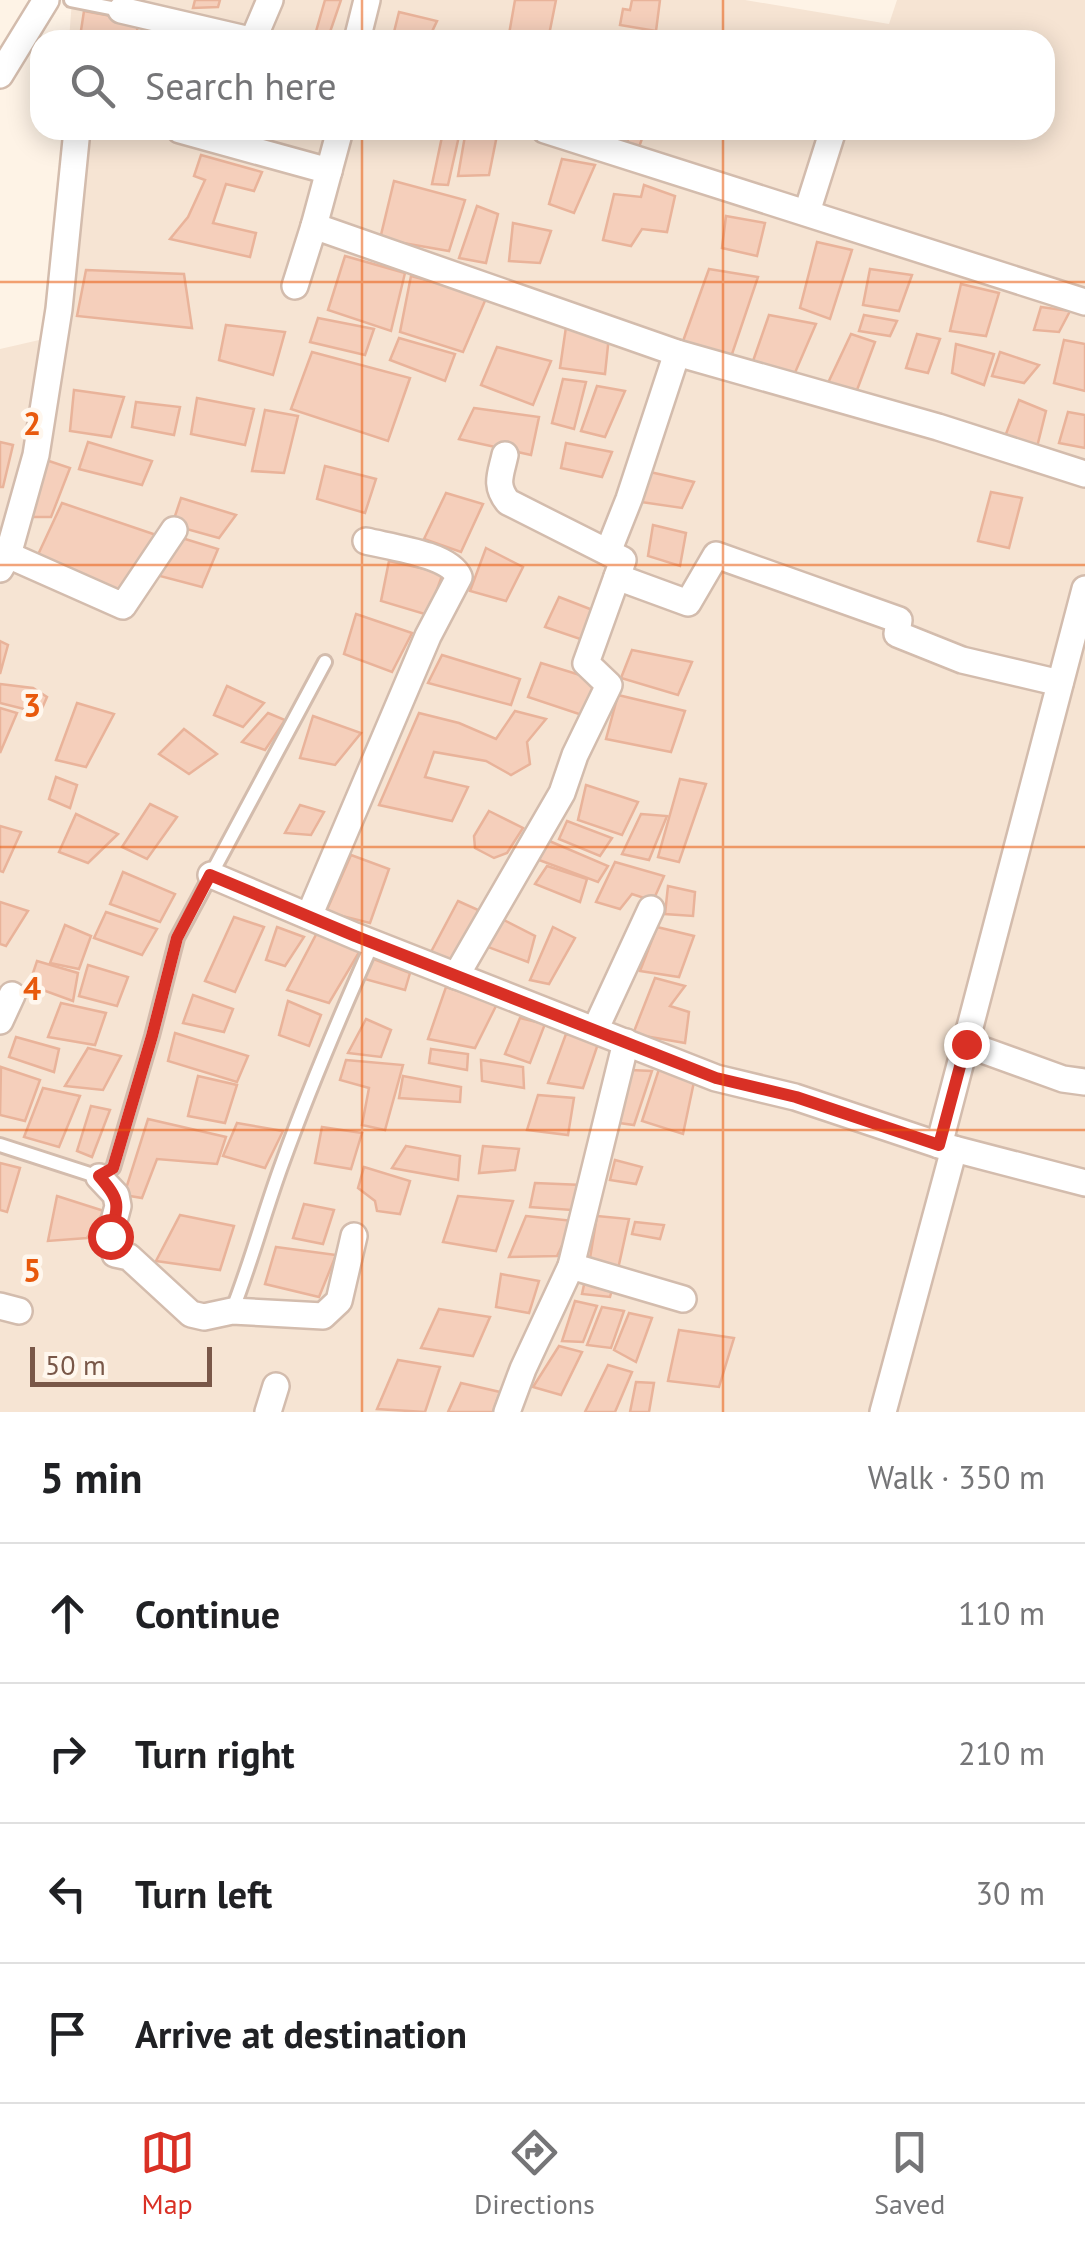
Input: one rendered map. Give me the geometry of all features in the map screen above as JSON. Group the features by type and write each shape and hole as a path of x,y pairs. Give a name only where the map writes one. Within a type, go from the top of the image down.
{"street":[{"path":"0,75 46,0"},
{"path":"256,30 270,0"},
{"path":"360,30 367,0"},
{"path":"121,10 208,30"},
{"path":"77,140 59,308 36,455 4,562 123,606 174,530"},
{"path":"217,140 329,170"},
{"path":"295,286 337,140"},
{"path":"578,140 1085,302"},
{"path":"807,212 830,140"},
{"path":"314,226 676,353 938,427 1085,474"},
{"path":"456,976 562,793 575,755 610,685 586,663 629,499 676,353"},
{"path":"505,455 499,483 508,502 688,603 716,555 899,620 897,634 962,660 1060,683"},
{"path":"309,916 428,636 459,578 457,570 443,560 366,541"},
{"path":"883,1412 946,1147 966,1044 1060,683 1077,653 1085,589"},
{"path":"210,875 716,1078 796,1097 946,1147 1085,1183"},
{"path":"595,1030 651,909"},
{"path":"0,1021 12,995"},
{"path":"508,1412 523,1369 571,1266 626,1042"},
{"path":"966,1044 1064,1079 1085,1082"},
{"path":"99,1176 116,1196 118,1206 110,1236 115,1254 129,1258 191,1314 204,1317 232,1311 323,1316 339,1301 354,1236"},
{"path":"571,1266 683,1299"},
{"path":"268,1412 276,1386"}],"lane":[{"path":"70,0 121,10"},
{"path":"0,1145 99,1176 113,1168 177,938 324,662"},
{"path":"232,1311 323,1055 373,942"}],"shaded area":[{"path":"72,0 745,0 889,24 897,0 1085,0 1085,1412 0,1412 0,349 48,338 62,140 1055,140 1055,30 70,30"}],"building":[{"path":"195,0 220,0 218,7 193,8"},
{"path":"325,0 341,0 331,30 316,30"},
{"path":"515,0 556,0 550,30 510,30"},
{"path":"632,0 660,0 656,30 620,25 623,9 630,10"},
{"path":"84,11 139,21 137,30 81,30"},
{"path":"399,12 437,21 433,30 394,30"},
{"path":"143,25 172,30 142,30"},
{"path":"441,140 458,140 448,185 432,184"},
{"path":"464,140 496,140 489,175 458,176"},
{"path":"628,140 642,140 637,153 625,152"},
{"path":"201,155 262,172 254,191 226,184 213,223 256,233 250,257 170,239 188,217 205,180 194,176"},
{"path":"562,159 595,165 574,213 549,204"},
{"path":"394,181 465,200 449,251 380,239"},
{"path":"644,185 675,196 667,232 642,229 631,246 603,240 614,194 641,197"},
{"path":"477,206 498,214 486,263 459,258"},
{"path":"726,216 765,223 757,256 722,248"},
{"path":"513,223 551,231 540,263 509,261"},
{"path":"817,242 852,250 830,319 800,308"},
{"path":"345,256 405,273 391,331 328,310"},
{"path":"709,269 758,277 731,357 682,344"},
{"path":"870,269 912,275 899,311 863,305"},
{"path":"86,270 184,274 192,328 77,316"},
{"path":"411,276 487,296 463,352 400,332"},
{"path":"961,284 999,293 986,336 950,331"},
{"path":"1041,307 1070,311 1059,332 1034,330"},
{"path":"769,315 816,324 794,375 753,361"},
{"path":"864,315 897,321 890,336 859,331"},
{"path":"318,318 374,329 365,355 310,342"},
{"path":"226,325 285,332 273,375 219,360"},
{"path":"566,327 609,336 605,374 560,368"},
{"path":"851,334 875,342 857,390 828,383"},
{"path":"917,334 940,339 928,373 906,368"},
{"path":"399,338 455,354 445,381 390,360"},
{"path":"1064,340 1085,344 1085,391 1054,383"},
{"path":"956,344 994,354 984,385 952,373"},
{"path":"497,347 551,361 533,405 481,385"},
{"path":"312,352 410,378 388,441 291,409"},
{"path":"1000,352 1039,365 1024,383 992,376"},
{"path":"563,379 586,382 574,429 552,423"},
{"path":"597,386 625,391 605,437 581,431"},
{"path":"74,390 124,397 111,437 70,431"},
{"path":"197,398 254,409 245,445 191,434"},
{"path":"1019,400 1046,411 1037,447 1004,439"},
{"path":"136,402 180,407 174,435 132,427"},
{"path":"474,408 539,417 531,455 459,439"},
{"path":"265,410 298,416 284,473 252,471"},
{"path":"1068,412 1085,415 1085,448 1059,443"},
{"path":"0,442 13,445 3,487 0,487"},
{"path":"88,442 152,461 142,485 79,469"},
{"path":"566,443 612,452 602,477 561,468"},
{"path":"43,459 70,468 51,517 31,517"},
{"path":"325,466 376,479 365,513 317,499"},
{"path":"650,472 694,482 682,508 641,502"},
{"path":"991,492 1022,498 1009,548 978,541"},
{"path":"446,493 483,504 461,552 424,539"},
{"path":"181,498 236,515 219,538 172,525"},
{"path":"62,503 165,538 124,597 36,559"},
{"path":"653,525 686,533 680,566 648,556"},
{"path":"172,535 218,549 202,587 156,575"},
{"path":"486,548 523,567 506,601 470,591"},
{"path":"389,561 443,573 428,615 381,601"},
{"path":"559,597 603,614 589,642 545,627"},
{"path":"356,614 412,633 392,672 344,654"},
{"path":"0,641 8,645 0,674"},
{"path":"632,650 692,662 678,695 621,678"},
{"path":"442,655 520,679 511,705 428,683"},
{"path":"541,663 606,683 585,716 528,697"},
{"path":"0,684 33,688 47,697 40,713 0,703"},
{"path":"227,686 264,703 243,727 214,715"},
{"path":"618,695 685,711 671,752 606,739"},
{"path":"77,703 114,714 86,767 56,760"},
{"path":"0,708 17,713 0,753"},
{"path":"515,711 546,719 527,742 530,764 511,775 486,761 434,752 425,777 468,787 452,821 379,805 419,713 459,723 496,739"},
{"path":"268,713 285,720 265,750 242,742"},
{"path":"313,716 361,733 335,765 300,758"},
{"path":"184,729 217,754 189,774 159,754"},
{"path":"56,777 77,785 70,808 49,799"},
{"path":"680,779 706,784 679,862 658,857"},
{"path":"586,785 638,802 622,835 578,820"},
{"path":"150,804 177,817 147,859 122,847"},
{"path":"300,805 324,812 311,835 285,833"},
{"path":"489,811 523,828 507,853 494,858 475,848 474,836"},
{"path":"76,814 118,834 88,863 59,852"},
{"path":"641,814 667,816 649,860 622,854"},
{"path":"567,821 612,838 600,856 559,839"},
{"path":"0,826 21,832 3,872 0,871"},
{"path":"547,840 608,866 598,882 539,860"},
{"path":"351,855 389,869 370,923 326,912"},
{"path":"615,862 664,876 653,901 632,894 620,909 596,902"},
{"path":"547,866 587,879 580,902 535,884"},
{"path":"123,872 175,894 160,922 110,904"},
{"path":"668,886 695,892 693,916 665,914"},
{"path":"458,901 485,913 455,964 431,952"},
{"path":"0,902 28,911 6,946 0,944"},
{"path":"106,912 157,929 142,955 94,938"},
{"path":"234,917 264,927 235,992 205,981"},
{"path":"500,918 535,936 528,962 480,944"},
{"path":"65,925 91,936 79,969 50,963"},
{"path":"277,927 304,937 285,966 266,960"},
{"path":"553,927 575,938 549,984 530,980"},
{"path":"657,927 694,936 679,977 640,971"},
{"path":"319,929 361,949 329,1003 287,990"},
{"path":"371,958 410,973 405,990 361,978"},
{"path":"37,961 78,973 73,1001 29,985"},
{"path":"88,965 128,977 117,1006 79,996"},
{"path":"655,978 685,986 670,1006 689,1012 685,1043 633,1034"},
{"path":"446,987 497,1004 475,1048 428,1039"},
{"path":"193,995 233,1009 224,1032 183,1023"},
{"path":"288,1001 321,1015 309,1046 279,1035"},
{"path":"61,1003 106,1013 95,1045 48,1037"},
{"path":"520,1018 545,1024 530,1063 505,1054"},
{"path":"366,1019 391,1030 381,1057 348,1053"},
{"path":"175,1033 248,1056 237,1082 168,1061"},
{"path":"566,1034 599,1041 583,1088 548,1083"},
{"path":"16,1037 59,1049 54,1072 9,1057"},
{"path":"88,1048 121,1056 103,1090 65,1086"},
{"path":"431,1049 468,1054 467,1070 429,1063"},
{"path":"346,1060 403,1065 385,1130 362,1125 369,1088 340,1080"},
{"path":"481,1060 523,1067 524,1088 482,1081"},
{"path":"660,1066 695,1077 683,1134 642,1121"},
{"path":"1,1067 40,1080 25,1121 0,1115"},
{"path":"630,1070 652,1071 634,1125 612,1122"},
{"path":"198,1076 237,1085 225,1123 188,1116"},
{"path":"403,1076 461,1087 460,1102 399,1098"},
{"path":"43,1088 80,1096 59,1147 24,1137"},
{"path":"538,1095 574,1098 568,1135 527,1130"},
{"path":"91,1106 110,1110 92,1157 77,1151"},
{"path":"148,1119 226,1137 217,1164 157,1159 142,1198 124,1195"},
{"path":"237,1123 283,1131 265,1168 223,1156"},
{"path":"322,1127 362,1133 351,1169 315,1163"},
{"path":"406,1146 460,1156 458,1180 392,1168"},
{"path":"483,1146 519,1149 515,1170 479,1173"},
{"path":"615,1160 642,1167 636,1184 610,1180"},
{"path":"0,1163 20,1168 7,1212 0,1210"},
{"path":"364,1167 410,1181 400,1214 377,1211 375,1201 358,1188"},
{"path":"535,1183 582,1185 572,1210 530,1207"},
{"path":"57,1196 104,1211 87,1238 48,1241"},
{"path":"458,1196 513,1201 496,1251 443,1242"},
{"path":"304,1204 334,1210 323,1244 293,1238"},
{"path":"180,1215 234,1226 220,1270 156,1261"},
{"path":"526,1216 574,1221 557,1256 509,1257"},
{"path":"597,1216 629,1219 618,1269 589,1264"},
{"path":"635,1222 664,1225 660,1239 632,1234"},
{"path":"276,1247 336,1255 319,1297 265,1284"},
{"path":"587,1271 615,1279 610,1297 582,1294"},
{"path":"501,1274 539,1281 529,1313 496,1307"},
{"path":"575,1301 597,1306 583,1342 562,1341"},
{"path":"602,1307 624,1311 611,1348 587,1345"},
{"path":"439,1309 490,1317 473,1356 421,1348"},
{"path":"629,1313 652,1318 636,1362 614,1350"},
{"path":"679,1330 734,1338 719,1387 668,1381"},
{"path":"559,1346 582,1352 561,1395 533,1387"},
{"path":"398,1360 440,1367 425,1412 377,1409"},
{"path":"608,1365 632,1372 615,1412 585,1412"},
{"path":"636,1382 654,1383 649,1412 630,1412"},
{"path":"461,1383 500,1392 493,1412 448,1412"}],"route":[{"path":"110,1236 118,1206 116,1196 99,1176 113,1168 177,938 210,875 716,1078 796,1097 939,1145 966,1044"}]}
